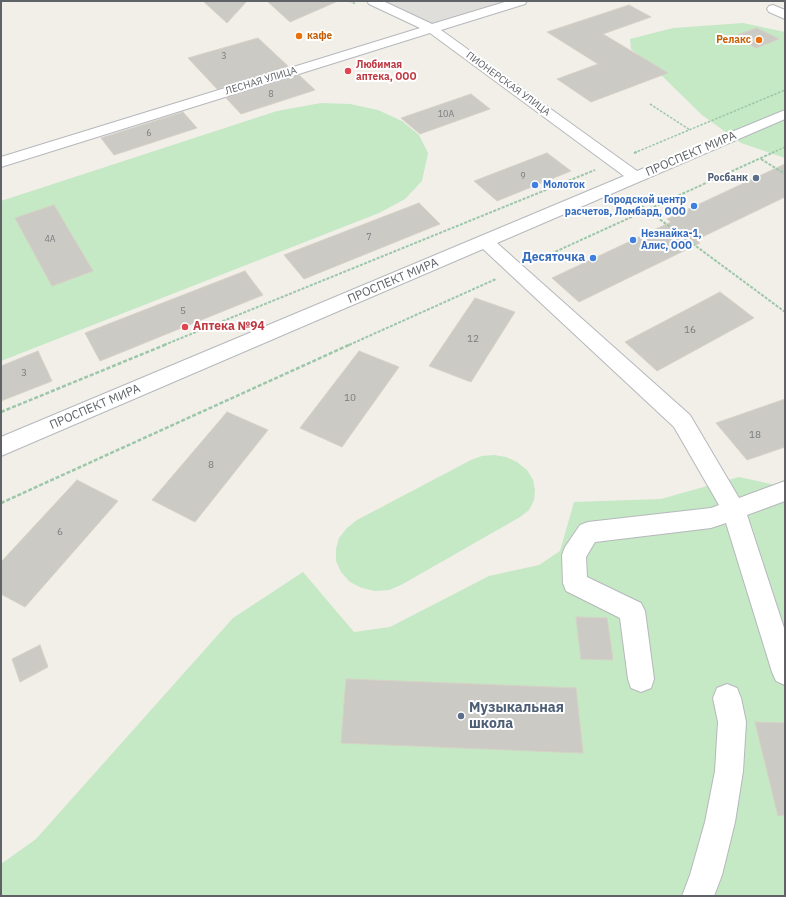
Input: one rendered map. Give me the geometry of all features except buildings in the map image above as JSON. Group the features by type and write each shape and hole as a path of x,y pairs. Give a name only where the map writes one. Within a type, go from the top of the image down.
{"street":[{"name":"ПИОНЕРСКАЯ УЛИЦА","path":"373,1 432,28 638,178"},
{"name":"ЛЕСНАЯ УЛИЦА","path":"1,162 521,1"},
{"path":"773,10 785,15"},
{"name":"ПРОСПЕКТ МИРА","path":"1,447 638,178 785,114"},
{"path":"485,242 682,421 734,510 785,672"},
{"path":"641,679 632,611 575,583 574,555 588,532 711,518 785,491"},
{"path":"698,896 706,875 720,822 729,771 732,722 727,698"}],"path":[{"path":"1,412 691,130 785,90"},
{"path":"650,104 691,130"},
{"path":"529,263 785,147"},
{"path":"760,158 785,174"},
{"path":"640,205 785,312"},
{"path":"1,503 500,276"}],"shaded area":[{"path":"373,1 521,1 432,29"}],"green space":[{"path":"743,23 785,32 785,158 741,143 702,115 657,71 631,49 630,39 673,28"},
{"path":"321,103 350,104 378,110 402,121 419,135 428,153 422,181 405,199 379,213 1,361 1,201 277,111"},
{"path":"494,455 506,457 517,462 527,470 533,480 535,490 534,500 529,510 520,517 401,585 389,590 375,591 362,588 350,582 341,572 336,561 336,549 339,538 347,528 357,520 471,460 482,456"},
{"path":"739,477 785,487 785,896 1,896 1,864 36,839 233,618 303,572 354,632 390,627 489,576 539,565 560,551 574,502 661,499"}],"place":[{"name":"кафе","path":"299,36"},
{"name":"Релакс","path":"759,40"},
{"name":"Любимая аптека, ООО","path":"348,71"},
{"name":"Росбанк","path":"756,178"},
{"name":"Молоток","path":"535,185"},
{"name":"Городской центр расчетов, Ломбард, ООО","path":"694,206"},
{"name":"Незнайка-1, Алис, ООО","path":"633,240"},
{"name":"Десяточка","path":"593,258"},
{"name":"Аптека №94","path":"185,327"},
{"name":"Музыкальная школа","path":"461,716"}]}
